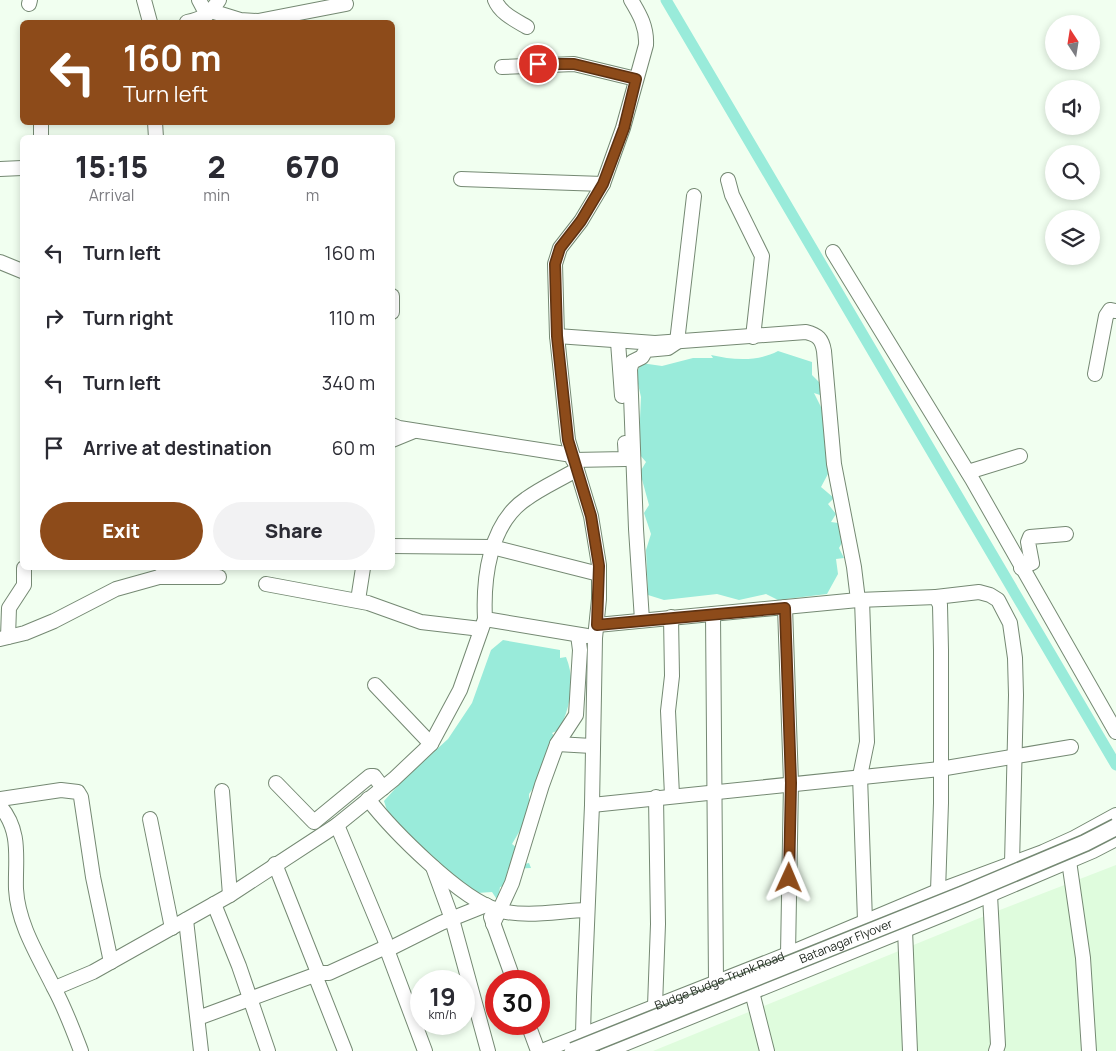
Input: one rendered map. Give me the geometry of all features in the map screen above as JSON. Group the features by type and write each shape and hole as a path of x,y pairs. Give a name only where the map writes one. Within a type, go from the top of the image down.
{"main road":[{"name":"Batanagar Flyover","path":"573,1051 982,886 1116,827"}],"street":[{"path":"144,0 149,20"},
{"path":"199,0 213,9 240,20"},
{"path":"494,0 502,10 527,27"},
{"path":"590,1051 583,1034 599,574 591,516 568,440 557,336 555,264 560,248 581,221 603,184 624,128 646,34 642,17 631,0"},
{"path":"263,20 346,4"},
{"path":"196,20 201,19 213,9"},
{"path":"502,66 574,64 636,79"},
{"path":"0,168 20,168"},
{"path":"461,179 603,184"},
{"path":"728,180 732,195 762,256 753,337"},
{"path":"642,620 636,529 630,369 632,362 642,357 646,350 668,348 677,342 694,196"},
{"path":"833,252 968,472 1021,568 1081,666 1116,732"},
{"path":"0,262 20,270"},
{"path":"1095,374 1106,316 1110,310 1116,311"},
{"path":"557,336 618,342 677,342 806,332 816,334 822,341 834,464 860,600 867,742 860,776 865,921"},
{"path":"395,426 574,462 626,458 618,342"},
{"path":"395,439 415,430"},
{"path":"968,472 1020,456"},
{"path":"318,828 337,825 383,788 431,744 460,690 483,624 486,576 492,547 515,508 574,462"},
{"path":"1021,568 1032,563 1028,542 1030,538 1066,534"},
{"path":"395,546 492,547 599,574"},
{"path":"24,570 24,585 8,608 4,638 54,622 116,589 160,577 219,577"},
{"path":"160,577 170,570"},
{"path":"358,600 363,570"},
{"path":"266,584 358,600 421,622 483,624 578,634 642,620 671,617 860,600 979,592 990,595 998,600 1004,610 1013,638 1015,658 1012,864"},
{"path":"936,596 940,606 941,623 941,803 938,891"},
{"path":"785,608 791,783 788,954"},
{"path":"712,614 716,981"},
{"path":"671,617 672,676 668,711 672,795"},
{"path":"198,1018 317,974 329,973 452,919 491,908 512,883 542,785 557,744 576,715 580,650 578,634"},
{"path":"375,685 431,744"},
{"path":"557,744 592,746"},
{"path":"592,805 672,795 940,769 1071,747"},
{"path":"55,988 110,962 230,895 275,864 318,828 370,776 374,776 383,788"},
{"path":"276,783 318,828"},
{"path":"0,799 61,790 78,792 81,797 110,962"},
{"path":"222,791 230,895"},
{"path":"656,797 658,924 656,1006"},
{"path":"368,799 394,830 462,891 491,908 515,913 586,910"},
{"path":"0,806 12,826 16,841 16,890 22,916 34,950 55,988 81,1051"},
{"name":"Budge Budge Trunk Road","path":"542,1051 788,954 938,891 1012,864 1074,838 1116,815"},
{"path":"150,819 172,928"},
{"path":"337,825 385,940 425,1051"},
{"name":"Budge Budge Trunk Road","path":"606,1051 637,1045 752,992 990,895 1116,839"},
{"path":"1070,861 1084,958 1089,1051"},
{"path":"275,864 317,970 345,1051"},
{"path":"432,864 452,919 488,1051"},
{"path":"990,895 998,1045 996,1051"},
{"path":"214,904 268,1051"},
{"path":"491,908 494,924 510,970"},
{"path":"186,920 201,1051"},
{"path":"905,930 910,1051"},
{"path":"752,992 766,1051"},
{"path":"628,1016 637,1045"},
{"path":"532,1035 538,1051"}],"shaded area":[{"path":"1116,865 1116,1051 653,1051 992,913"}],"water":[{"path":"778,351 812,362 812,375 822,385 820,395 814,393 823,411 829,472 821,487 834,498 828,504 836,514 831,522 845,524 848,532 839,548 844,558 836,559 838,574 827,594 778,600 766,594 739,600 717,594 664,600 648,595 646,550 651,534 644,513 649,505 640,472 646,462 633,447 639,441 641,397 636,375 641,363 662,366 693,358 713,358 711,355 745,359 762,357"},
{"path":"503,640 560,650 560,658 566,657 569,666 571,685 569,704 563,722 559,730 552,733 558,742 547,749 550,764 529,794 529,815 512,844 521,851 515,866 529,863 531,868 508,869 507,876 518,883 500,887 498,901 492,892 477,893 456,881 389,817 384,801 403,780 448,739 472,703 491,650"}],"waterway":[{"path":"666,0 1116,765"}],"route":[{"path":"538,64 574,64 636,79 624,128 603,184 581,221 560,248 555,264 557,336 568,440 591,516 599,566 597,625 785,608 791,783 789,878"}]}
